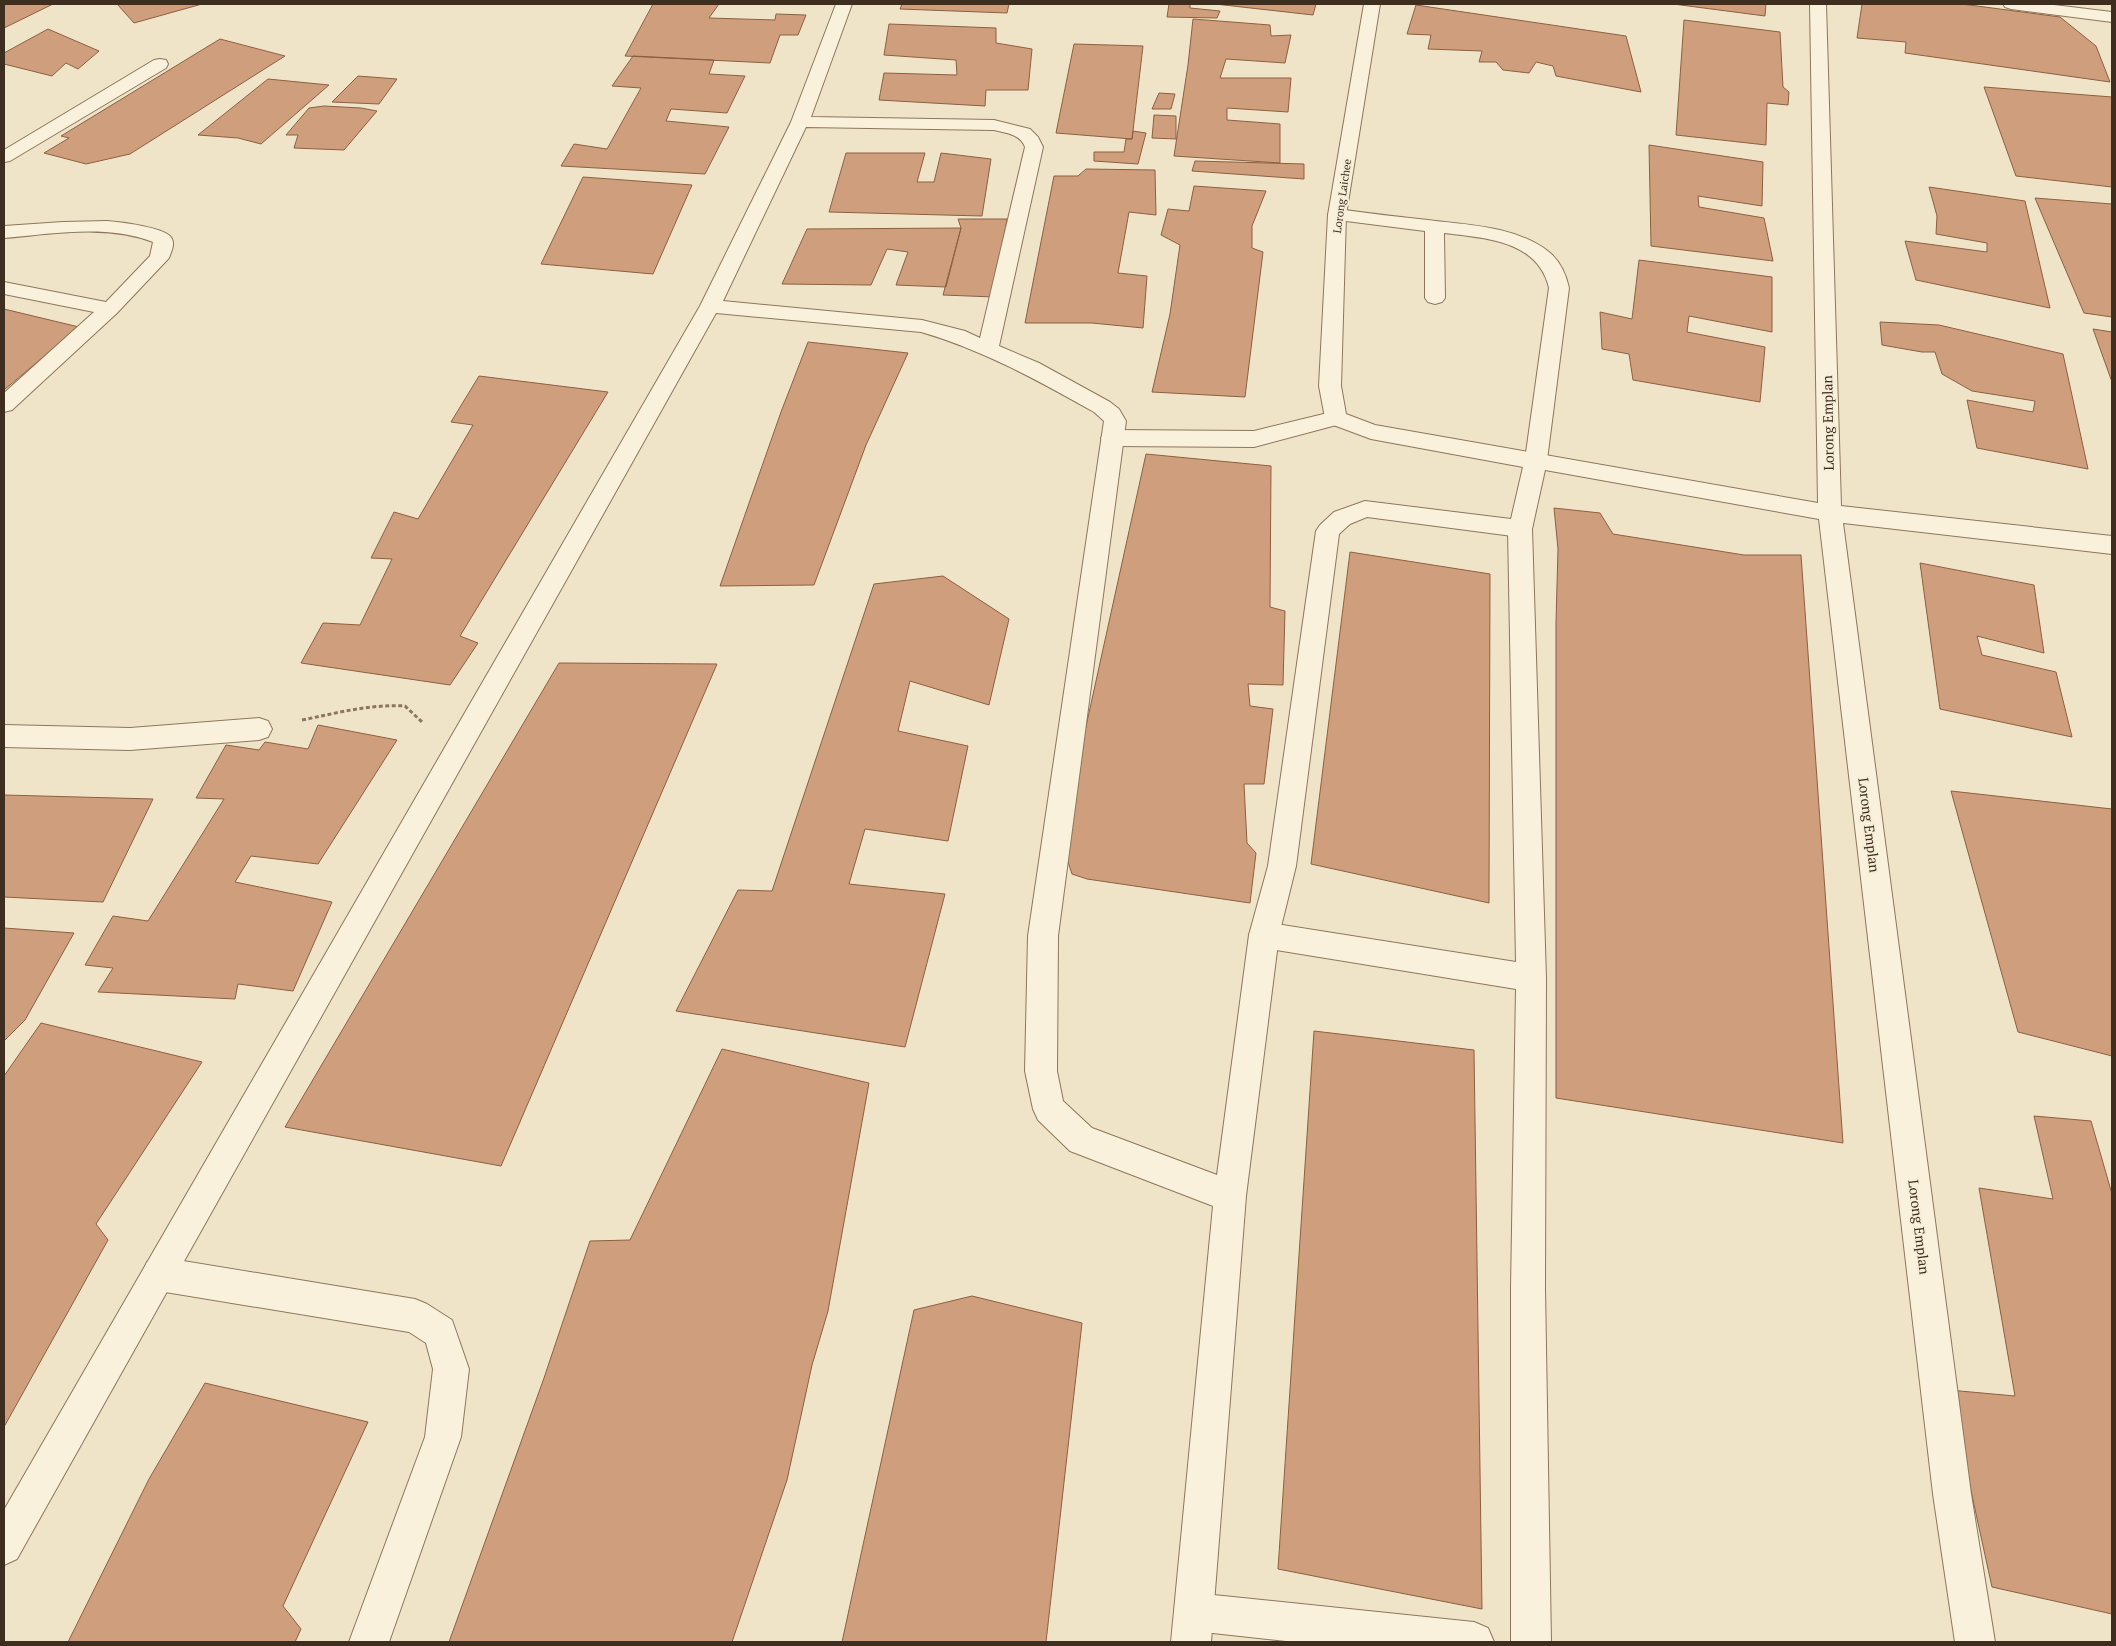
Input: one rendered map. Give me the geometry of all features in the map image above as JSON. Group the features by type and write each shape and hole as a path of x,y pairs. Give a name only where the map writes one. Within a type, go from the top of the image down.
{"street":[{"path":"4,1546 710,306 800,122 844,4"},
{"name":"Lorong Laichee","path":"1336,418 1330,386 1337,215 1372,4"},
{"name":"Lorong Emplan","path":"1818,4 1830,513 1952,1494 1975,1642"},
{"path":"2011,4 2112,17"},
{"path":"4,156 160,64"},
{"path":"800,122 994,125 1011,128 1028,135 1034,147 988,349"},
{"path":"1337,215 1490,234 1515,241 1540,255 1556,272 1559,288 1536,460 1520,529 1531,978 1528,1298 1531,1642"},
{"path":"4,232 99,226 151,233 163,239 163,249 159,258 110,309 4,405"},
{"path":"1434,226 1435,298"},
{"path":"4,288 110,309"},
{"path":"710,306 922,326 958,336 1032,368 1102,407 1111,414 1115,421 1043,936 1041,1071 1049,1108 1081,1140 1230,1196"},
{"path":"1112,438 1254,439 1336,418 1371,432 1830,513 2112,545"},
{"path":"1474,1642 1193,1627 1230,1196 1264,935 1282,866 1328,530 1342,518 1365,509 1520,529"},
{"path":"4,736 130,739 259,729"},
{"path":"1264,935 1531,978"},
{"path":"158,1274 415,1316 440,1332 451,1370 443,1437 369,1642"}],"path":[{"path":"259,729 364,707 384,705 405,706 455,754"}],"building":[{"path":"4,4 53,4 4,28"},
{"path":"117,4 202,4 134,23"},
{"path":"653,4 719,4 709,18 775,20 776,14 806,15 798,35 780,35 770,63 625,56"},
{"path":"902,4 1009,4 1007,13 900,9"},
{"path":"1169,4 1190,4 1190,8 1220,11 1217,18 1167,17"},
{"path":"1215,4 1316,4 1313,15"},
{"path":"1673,4 1766,4 1765,16"},
{"path":"1862,4 1962,4 2060,17 2096,46 2110,82 1905,53 1906,42 1857,38"},
{"path":"1416,5 1626,36 1641,92 1556,76 1553,66 1536,62 1529,73 1503,70 1496,62 1479,62 1482,51 1428,49 1431,35 1407,34"},
{"path":"1193,19 1270,25 1271,36 1291,35 1285,63 1226,59 1220,78 1291,78 1288,112 1227,108 1227,120 1280,124 1280,163 1174,156"},
{"path":"1684,20 1780,32 1783,87 1789,92 1788,105 1767,103 1766,145 1676,135"},
{"path":"889,24 996,28 996,43 1032,49 1028,90 986,90 985,106 879,100 884,73 957,75 956,60 884,55"},
{"path":"48,29 99,51 78,69 66,63 52,76 4,64 4,53"},
{"path":"220,39 285,56 130,154 86,164 44,153 69,138 61,136"},
{"path":"1074,44 1143,46 1132,139 1056,133"},
{"path":"633,56 714,60 709,74 745,76 727,113 671,109 666,121 729,127 705,174 561,166 574,144 607,149 641,88 612,86"},
{"path":"358,76 397,79 379,104 332,102"},
{"path":"268,79 329,85 261,144 238,138 198,135"},
{"path":"1984,87 2112,97 2112,187 2016,176"},
{"path":"1159,93 1175,94 1171,109 1152,109"},
{"path":"324,106 377,111 344,150 294,148 298,135 286,135 309,108"},
{"path":"1154,115 1176,116 1176,139 1152,138"},
{"path":"1133,131 1146,133 1138,164 1094,161 1094,152 1124,152 1126,139 1132,139"},
{"path":"1649,145 1763,162 1762,206 1698,196 1699,207 1764,218 1773,261 1651,246"},
{"path":"846,153 925,153 917,182 934,182 941,153 991,159 982,216 829,212"},
{"path":"1195,161 1304,164 1304,179 1192,171"},
{"path":"1086,169 1155,170 1156,215 1129,212 1118,273 1147,276 1143,328 1092,323 1025,323 1054,176 1078,176"},
{"path":"583,177 692,185 653,274 541,264"},
{"path":"1194,186 1266,191 1252,226 1252,248 1263,252 1245,397 1152,392 1170,314 1180,245 1161,235 1168,209 1189,211"},
{"path":"1929,187 2025,201 2050,308 1916,280 1905,241 1987,252 1987,243 1936,234 1937,216"},
{"path":"2035,198 2112,204 2112,317 2084,313"},
{"path":"958,219 1007,219 994,297 943,295 961,228"},
{"path":"961,228 946,287 896,285 908,252 887,249 871,285 782,284 807,229"},
{"path":"1639,260 1772,277 1772,332 1689,316 1687,332 1765,347 1760,402 1633,380 1629,354 1602,349 1600,312 1632,319"},
{"path":"4,309 79,327 4,390"},
{"path":"1880,322 1939,325 2063,354 2088,469 1977,448 1967,400 2033,412 2035,401 1972,391 1942,374 1935,352 1922,352 1882,345"},
{"path":"2093,329 2112,332 2112,382"},
{"path":"808,342 908,353 866,445 814,585 720,586 781,412"},
{"path":"479,376 608,392 460,636 478,643 450,685 301,663 323,623 360,625 392,559 371,558 394,512 418,519 473,425 451,422"},
{"path":"1146,454 1271,466 1270,607 1285,611 1283,685 1248,684 1250,706 1273,709 1264,784 1244,784 1247,843 1256,853 1250,903 1087,879 1072,874 1061,840"},
{"path":"1554,508 1600,513 1613,534 1744,555 1801,555 1843,1143 1556,1098 1556,622 1558,549"},
{"path":"1350,552 1490,574 1489,903 1311,864"},
{"path":"1920,563 2034,585 2044,653 1977,636 1982,655 2056,672 2072,737 1940,709"},
{"path":"943,576 1009,619 989,705 910,681 898,731 968,746 948,841 865,829 849,884 945,894 905,1047 676,1011 738,890 772,891 874,584"},
{"path":"559,663 717,664 501,1166 285,1127"},
{"path":"318,725 397,740 318,864 251,856 235,882 332,902 293,991 238,984 235,999 98,992 113,968 85,965 113,916 148,921 224,799 196,798 226,745 259,750 265,742 308,749"},
{"path":"1951,791 2112,809 2112,1056 2018,1032"},
{"path":"4,795 153,799 103,902 4,897"},
{"path":"4,928 74,933 25,1020 4,1041"},
{"path":"41,1023 202,1062 96,1224 108,1240 4,1427 4,1076"},
{"path":"1314,1031 1474,1050 1482,1609 1278,1569"},
{"path":"722,1049 869,1083 828,1311 812,1365 787,1480 732,1642 449,1642 544,1378 590,1241 630,1240"},
{"path":"2034,1116 2091,1121 2112,1194 2112,1614 1992,1587 1949,1390 2015,1396 1979,1188 2053,1199"},
{"path":"972,1296 1082,1323 1046,1642 842,1642 914,1310"},
{"path":"205,1383 368,1422 283,1606 301,1629 295,1642 68,1642 149,1479"}]}
